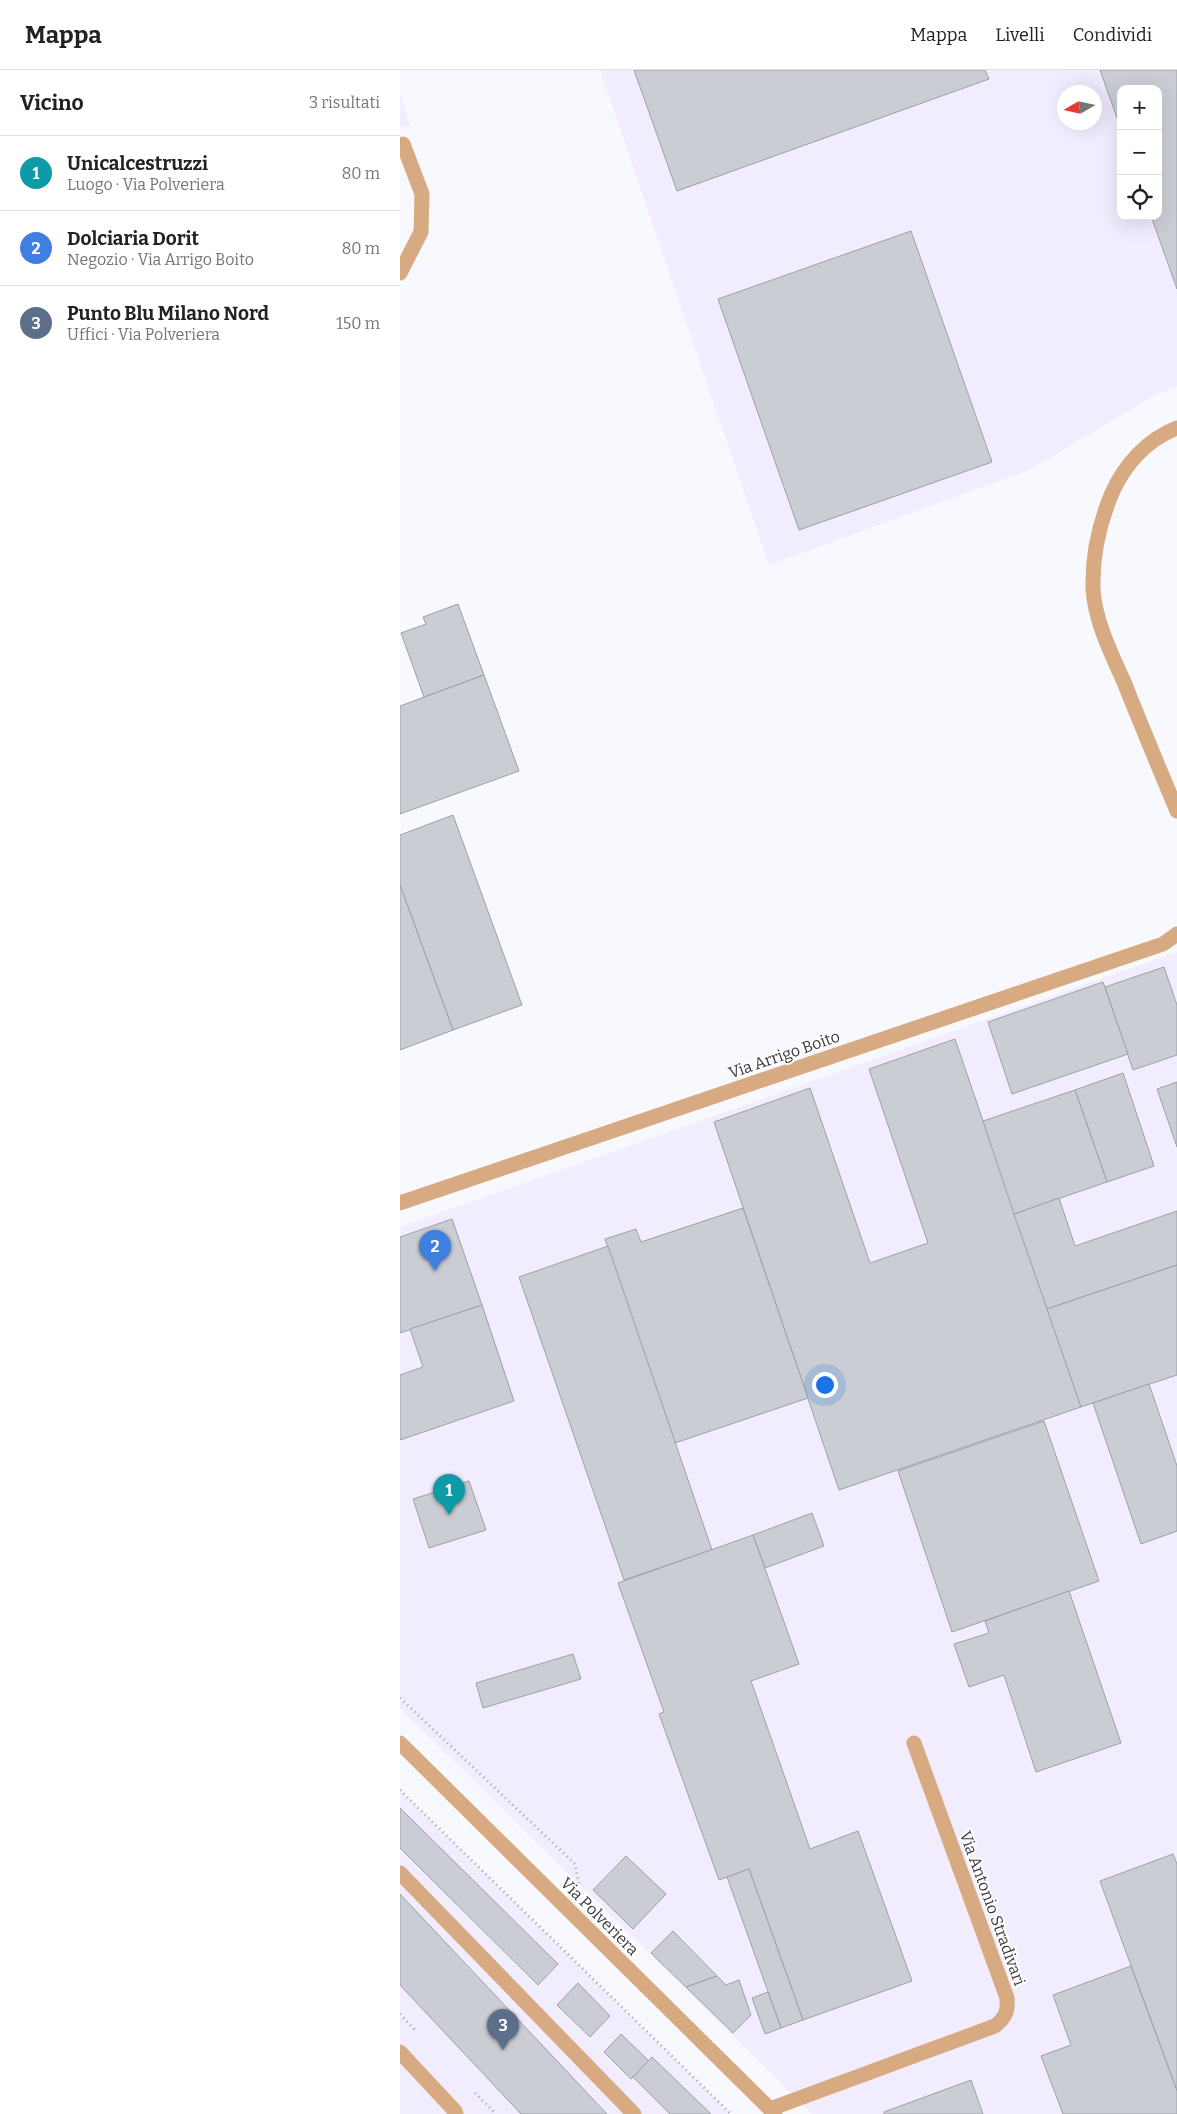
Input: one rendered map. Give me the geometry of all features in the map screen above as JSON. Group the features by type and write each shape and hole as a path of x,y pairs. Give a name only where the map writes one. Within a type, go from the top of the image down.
{"street":[{"path":"400,273 421,232 422,194 403,144"},
{"path":"1177,428 1143,448 1119,478 1104,512 1094,550 1093,590 1101,628 1177,811"},
{"name":"Via Arrigo Boito","path":"400,1203 1163,944 1177,934"},
{"name":"Via Polveriera","path":"400,1743 772,2112"},
{"name":"Via Antonio Stradivari","path":"772,2112 995,2026 1004,2019 1008,2009 1007,1998 914,1743"},
{"path":"400,1873 634,2114"},
{"path":"400,2052 456,2114"}],"path":[{"path":"400,1790 731,2114"}],"shaded area":[{"path":"600,70 1177,70 1177,387 1157,394 1029,470 769,565"},
{"path":"400,93 410,125 400,128"},
{"path":"1177,952 1177,2114 812,2114 400,1708 400,1227"},
{"path":"400,1790 731,2114 400,2114"}],"building":[{"path":"634,70 985,70 989,79 677,191"},
{"path":"1100,70 1177,70 1177,289 1152,220 1162,220 1162,85 1117,85 1117,118"},
{"path":"911,231 992,462 799,530 718,299"},
{"path":"458,604 484,675 424,697 401,633 426,624 423,617"},
{"path":"484,675 519,771 400,814 400,706"},
{"path":"453,815 522,1005 453,1030 400,885 400,835"},
{"path":"400,885 453,1030 400,1050"},
{"path":"1164,967 1177,1005 1177,1055 1133,1070 1105,987"},
{"path":"1103,982 1128,1054 1012,1094 988,1022"},
{"path":"955,1039 1081,1407 839,1490 714,1122 810,1088 870,1263 928,1243 869,1069"},
{"path":"1123,1073 1154,1166 1107,1182 1075,1090"},
{"path":"1177,1082 1177,1147 1157,1089"},
{"path":"1075,1090 1107,1182 1014,1214 983,1121"},
{"path":"1059,1198 1075,1246 1177,1211 1177,1265 1047,1309 1014,1214"},
{"path":"743,1208 808,1398 675,1443 605,1239 636,1229 641,1242"},
{"path":"452,1219 482,1305 400,1333 400,1237"},
{"path":"608,1246 712,1550 624,1580 519,1277"},
{"path":"1177,1265 1177,1375 1081,1407 1047,1309"},
{"path":"482,1305 514,1401 400,1440 400,1375 423,1367 410,1329"},
{"path":"1149,1384 1177,1466 1177,1531 1141,1544 1093,1403"},
{"path":"1044,1421 1099,1581 952,1632 898,1471"},
{"path":"469,1481 486,1530 429,1548 413,1499"},
{"path":"812,1513 824,1546 765,1568 753,1535"},
{"path":"753,1535 799,1664 751,1681 810,1849 858,1831 912,1981 803,2020 749,1869 719,1880 659,1714 664,1712 618,1583"},
{"path":"1069,1591 1121,1743 1036,1772 1004,1675 969,1687 954,1644 989,1633 985,1621"},
{"path":"573,1654 581,1679 483,1708 476,1683"},
{"path":"400,1808 558,1964 538,1985 400,1848"},
{"path":"1173,1854 1177,1864 1177,2091 1100,1881"},
{"path":"626,1856 666,1894 633,1929 593,1890"},
{"path":"749,1869 803,2020 781,2028 727,1877"},
{"path":"400,1894 607,2114 521,2114 400,1985"},
{"path":"673,1931 717,1976 686,1987 651,1953"},
{"path":"1131,1966 1177,2091 1177,2114 1063,2114 1041,2056 1071,2045 1053,1995"},
{"path":"717,1976 726,1985 739,1980 751,2015 733,2033 686,1987"},
{"path":"578,1983 610,2016 590,2037 557,2005"},
{"path":"768,1992 781,2028 765,2034 752,1998"},
{"path":"621,2034 649,2061 631,2079 604,2052"},
{"path":"652,2057 711,2114 670,2114 633,2077"},
{"path":"971,2080 983,2114 884,2114 884,2112"}],"place":[{"name":"Dolciaria Dorit","path":"435,1271"},
{"name":"Unicalcestruzzi","path":"449,1515"},
{"name":"Punto Blu Milano Nord","path":"503,2050"}]}
